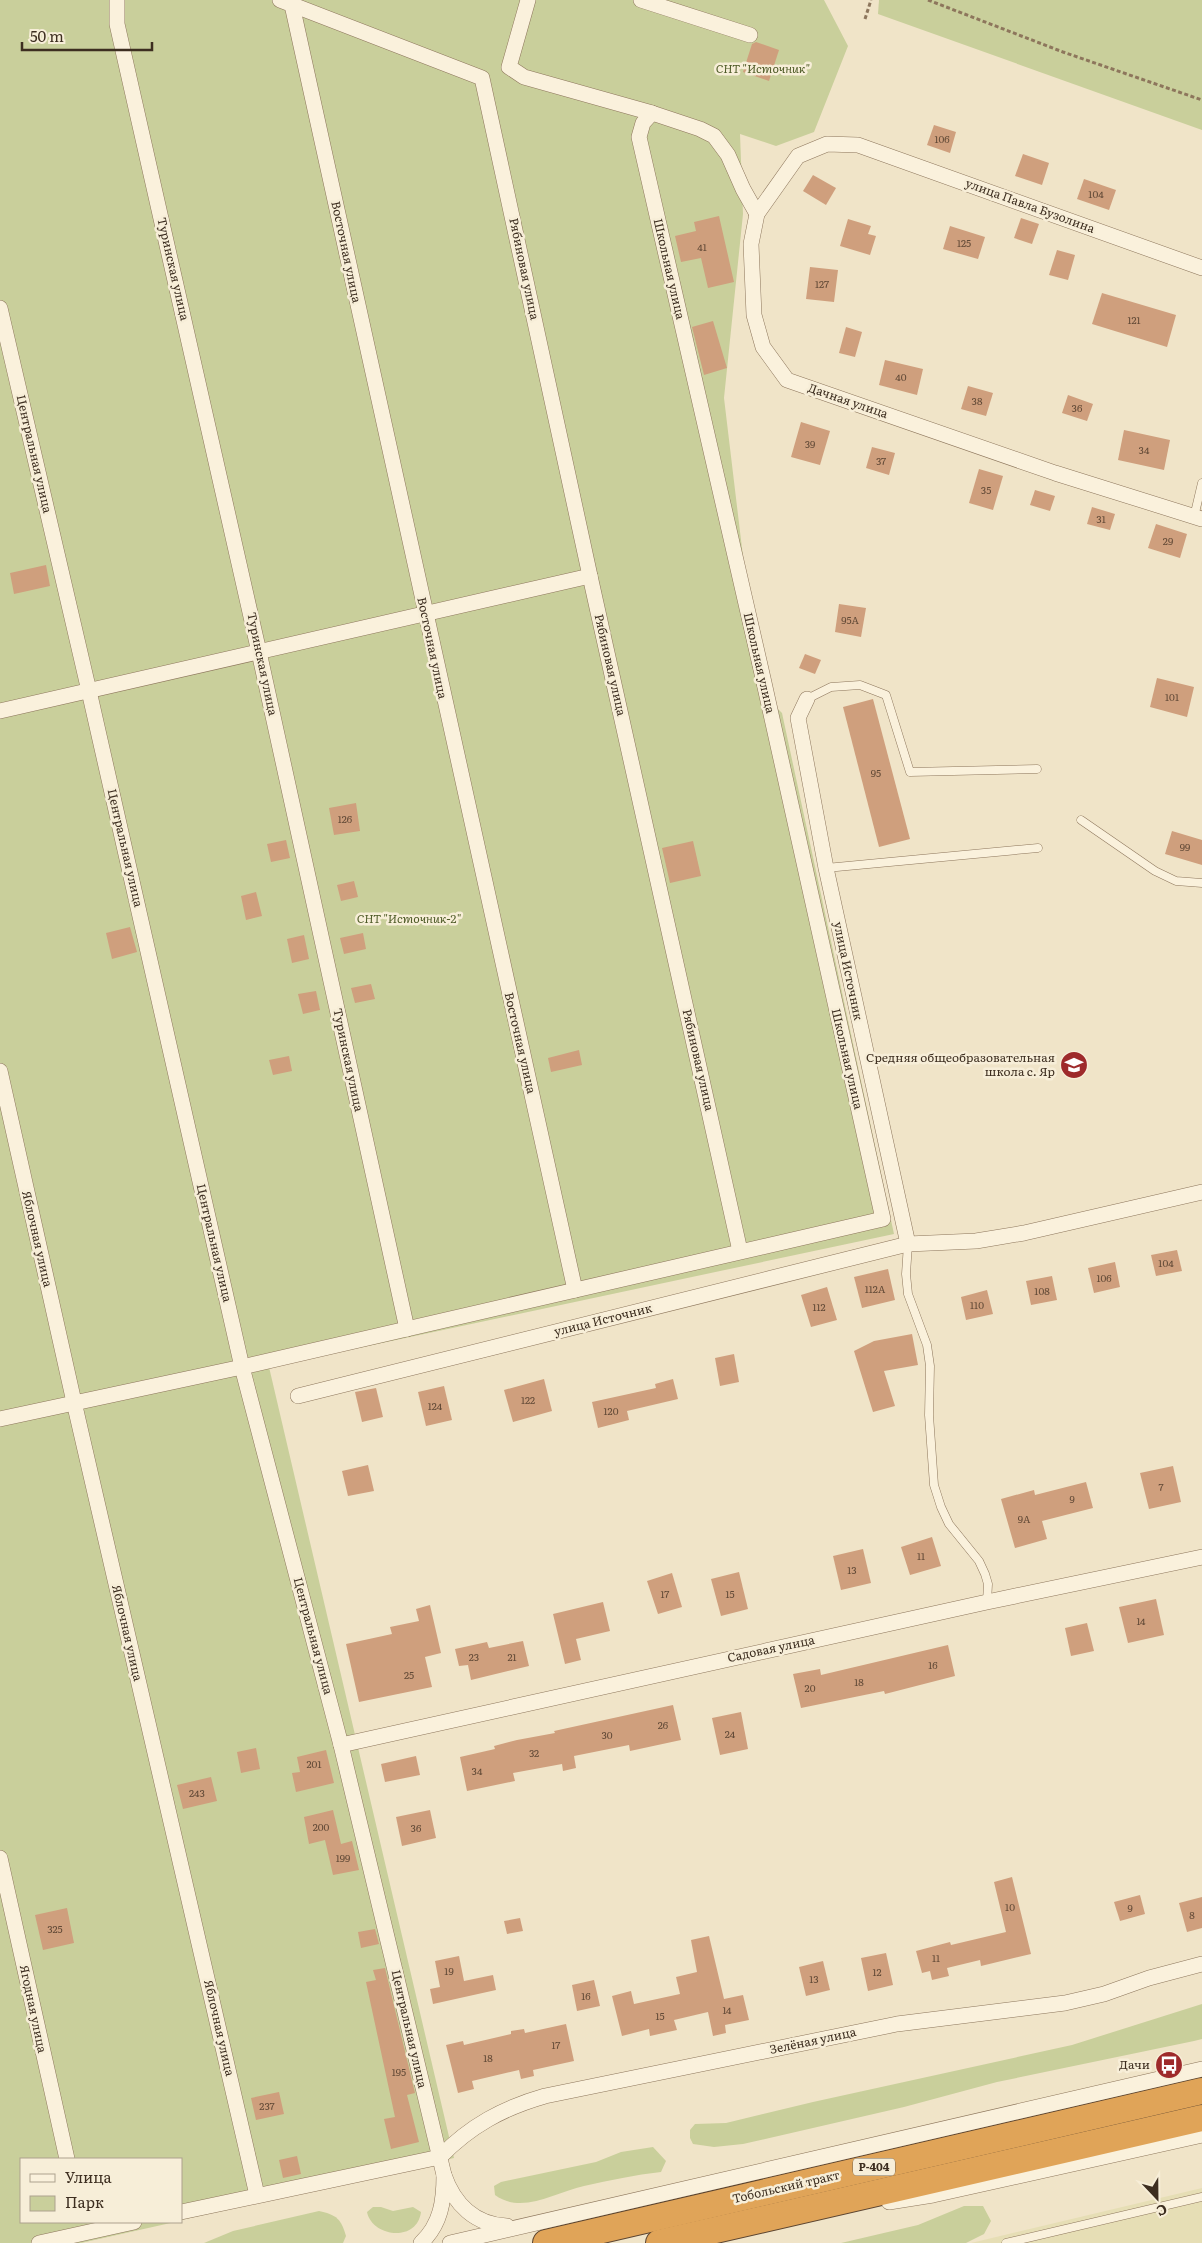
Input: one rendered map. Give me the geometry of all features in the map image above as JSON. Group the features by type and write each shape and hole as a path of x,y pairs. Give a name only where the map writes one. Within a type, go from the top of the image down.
{"highway":[{"name":"Тобольский тракт","path":"539,2234 1202,2091"},
{"name":"Тобольский тракт","path":"659,2243 1202,2118"}],"street":[{"name":"Туринская улица","path":"117,0 117,24 259,652 407,1329"},
{"path":"528,0 509,67 524,77 652,113 700,128 714,136 728,155 743,189 757,214"},
{"path":"641,0 750,35"},
{"name":"Рябиновая улица","path":"286,2 482,78 740,1251"},
{"name":"Восточная улица","path":"286,2 425,612 575,1290"},
{"name":"Школьная улица","path":"652,113 643,123 639,137 763,678 883,1219 740,1251"},
{"name":"Дачная улица","path":"858,145 827,144 798,156 757,214 751,244 754,315 763,347 787,380 1055,473 1198,518"},
{"name":"улица Павла Бузолина","path":"858,145 1202,268"},
{"name":"Центральная улица","path":"0,308 242,1367 341,1745 444,2175"},
{"path":"0,711 425,612 590,576"},
{"name":"улица Источник","path":"807,699 798,718 826,868 908,1244"},
{"name":"Яблочная улица","path":"0,1071 74,1402 257,2195"},
{"name":"улица Источник","path":"298,1396 908,1244 976,1241 1024,1233 1202,1192"},
{"path":"0,1419 242,1367 740,1251"},
{"name":"Садовая улица","path":"341,1745 987,1602 1202,1557"},
{"name":"Ягодная улица","path":"0,1858 67,2158"},
{"name":"Зелёная улица","path":"440,2157 469,2130 504,2111 545,2096 897,2024 1065,2003 1104,1994 1149,1978 1202,1964"},
{"path":"450,2243 539,2234 1202,2069"},
{"path":"719,2229 933,2195 1202,2136"},
{"path":"182,2212 440,2157"},
{"path":"444,2175 453,2197 473,2216 498,2226 539,2234"},
{"path":"421,2243 435,2226 441,2212 444,2196 444,2175"},
{"path":"39,2243 82,2227 124,2223"}],"lane":[{"path":"1198,518 1202,483"},
{"path":"807,699 831,687 860,685 886,695 910,772 1037,769"},
{"path":"1081,820 1155,871 1176,881 1202,883"},
{"path":"826,868 1038,848"},
{"path":"908,1244 906,1274 908,1294 927,1345 930,1366 929,1415 934,1485 949,1524 979,1561 985,1574 988,1584 987,1602"},
{"path":"1006,2243 1202,2197"}],"path":[{"path":"865,19 872,0"},
{"path":"928,0 1064,52 1202,100"}],"shaded area":[{"path":"1202,2188 1202,2243 971,2243"}],"green space":[{"name":"СНТ \"Источник-2\"","path":"0,0 824,0 848,46 814,132 776,146 740,134 743,214 724,398 759,690 782,713 894,1234 269,1367 454,2158 182,2220 182,2158 20,2158 20,2223 171,2223 81,2243 0,2243"},
{"path":"879,0 1202,0 1202,130 878,14"},
{"path":"1202,2004 1202,2039 997,2082 904,2107 743,2144 714,2147 693,2144 690,2138 690,2130 695,2124 726,2123 1072,2045"},
{"path":"653,2147 666,2161 661,2172 584,2186 528,2203 505,2201 495,2195 494,2186 501,2182 596,2162 621,2152"},
{"path":"964,2206 983,2206 991,2221 984,2234 966,2243 841,2243 918,2225"},
{"path":"373,2207 381,2207 393,2211 413,2207 421,2212 418,2222 412,2229 394,2233 377,2227 371,2220 367,2212"},
{"path":"319,2211 334,2216 340,2222 346,2236 343,2243 204,2243 233,2231"}],"building":[{"path":"756,42 779,50 769,81 743,72 752,44"},
{"path":"934,125 956,132 950,153 927,145"},
{"path":"1023,154 1049,163 1042,185 1015,176"},
{"path":"813,175 836,188 826,205 803,191"},
{"path":"1084,179 1116,190 1109,210 1077,199"},
{"path":"719,216 734,282 708,288 701,258 681,262 675,236 696,231 694,222"},
{"path":"1021,218 1039,224 1032,244 1014,238"},
{"path":"848,219 871,226 868,234 876,236 870,255 840,246"},
{"path":"950,226 985,237 978,259 943,249"},
{"path":"1057,250 1075,255 1068,280 1049,275"},
{"path":"810,267 838,270 834,302 806,299"},
{"path":"1102,293 1176,315 1167,347 1092,324"},
{"path":"713,321 727,368 704,375 692,327"},
{"path":"846,327 862,332 855,357 839,353"},
{"path":"885,360 923,369 917,395 879,385"},
{"path":"968,386 993,393 986,416 961,409"},
{"path":"1068,395 1093,404 1087,421 1062,413"},
{"path":"801,422 830,431 820,465 791,457"},
{"path":"1124,430 1170,440 1164,470 1118,460"},
{"path":"872,447 895,453 889,475 866,468"},
{"path":"979,469 1003,476 993,510 969,503"},
{"path":"1035,490 1055,496 1050,511 1030,505"},
{"path":"1092,507 1115,514 1110,530 1087,524"},
{"path":"1156,524 1187,534 1180,558 1148,548"},
{"path":"46,565 50,586 14,594 10,573"},
{"path":"839,604 866,608 861,637 835,632"},
{"path":"805,654 821,660 815,674 799,668"},
{"path":"1157,678 1194,687 1187,717 1150,707"},
{"path":"873,699 910,839 879,847 843,707"},
{"path":"356,803 360,831 334,835 329,808"},
{"path":"1172,831 1202,840 1202,865 1165,854"},
{"path":"286,840 290,858 271,862 267,844"},
{"path":"693,841 701,876 670,883 662,848"},
{"path":"354,881 358,897 341,901 337,885"},
{"path":"256,892 262,916 246,920 241,896"},
{"path":"130,927 137,952 112,959 106,933"},
{"path":"363,933 366,949 344,954 340,938"},
{"path":"304,935 309,959 292,963 287,939"},
{"path":"371,984 375,999 355,1003 351,988"},
{"path":"316,991 320,1010 303,1014 298,994"},
{"path":"579,1050 582,1065 551,1072 548,1058"},
{"path":"289,1056 292,1071 273,1075 269,1060"},
{"path":"1177,1250 1182,1271 1156,1276 1151,1255"},
{"path":"1115,1262 1120,1287 1094,1293 1088,1268"},
{"path":"888,1269 895,1300 862,1308 854,1277"},
{"path":"1052,1276 1057,1300 1031,1305 1026,1281"},
{"path":"827,1287 837,1320 811,1327 801,1295"},
{"path":"987,1290 993,1314 966,1320 961,1297"},
{"path":"912,1334 918,1365 884,1371 895,1406 873,1412 854,1351 874,1341"},
{"path":"734,1354 739,1382 720,1386 715,1358"},
{"path":"544,1379 552,1411 513,1422 504,1390"},
{"path":"673,1379 678,1399 627,1411 629,1420 598,1428 592,1402 656,1388 655,1384"},
{"path":"444,1386 452,1420 426,1426 418,1392"},
{"path":"376,1388 383,1417 362,1422 355,1392"},
{"path":"368,1465 374,1491 348,1496 342,1471"},
{"path":"1173,1466 1181,1502 1149,1509 1140,1473"},
{"path":"1086,1482 1093,1508 1042,1521 1047,1539 1015,1548 1001,1499 1034,1490 1035,1495"},
{"path":"932,1537 941,1566 910,1575 901,1547"},
{"path":"863,1549 871,1583 841,1590 833,1556"},
{"path":"739,1572 748,1609 721,1616 711,1579"},
{"path":"672,1573 682,1607 658,1614 647,1581"},
{"path":"1156,1599 1164,1635 1128,1643 1119,1607"},
{"path":"603,1602 610,1631 576,1639 581,1660 565,1664 553,1614"},
{"path":"430,1605 441,1653 425,1657 432,1687 359,1702 346,1644 392,1634 390,1627 419,1621 416,1609"},
{"path":"1087,1623 1094,1651 1071,1656 1065,1628"},
{"path":"523,1641 529,1666 471,1680 468,1665 459,1666 455,1649 487,1642 489,1648"},
{"path":"948,1645 955,1676 885,1694 884,1691 801,1708 793,1674 820,1669 821,1675"},
{"path":"673,1705 681,1740 630,1751 629,1745 574,1756 576,1768 563,1771 562,1764 513,1773 515,1781 467,1791 460,1757 495,1749 494,1746 517,1740"},
{"path":"741,1712 748,1749 720,1755 712,1718"},
{"path":"256,1748 260,1769 241,1773 237,1752"},
{"path":"326,1750 334,1783 296,1792 292,1773 300,1772 297,1757"},
{"path":"416,1756 420,1775 385,1782 381,1764"},
{"path":"211,1777 217,1801 183,1809 177,1785"},
{"path":"333,1810 341,1844 352,1841 359,1870 333,1875 325,1840 309,1844 304,1817"},
{"path":"430,1810 436,1838 402,1846 396,1817"},
{"path":"1012,1877 1031,1954 981,1966 980,1960 947,1968 949,1976 932,1980 930,1971 922,1973 916,1951 950,1942 951,1945 1006,1932 994,1882"},
{"path":"1140,1895 1145,1914 1120,1921 1114,1902"},
{"path":"1202,1897 1202,1928 1187,1932 1179,1903"},
{"path":"67,1908 74,1943 43,1950 35,1915"},
{"path":"520,1918 523,1931 507,1934 504,1921"},
{"path":"375,1929 379,1944 361,1948 358,1932"},
{"path":"709,1936 724,1999 743,1995 749,2020 725,2025 726,2033 713,2036 708,2012 674,2020 677,2030 650,2036 649,2029 622,2036 612,1996 631,1991 634,2004 680,1994 676,1977 697,1972 691,1940"},
{"path":"886,1953 893,1985 868,1991 861,1958"},
{"path":"459,1956 464,1981 493,1975 496,1990 433,2004 430,1989 440,1987 435,1961"},
{"path":"823,1961 830,1990 806,1996 799,1967"},
{"path":"385,1968 415,2093 407,2095 419,2142 391,2149 384,2119 395,2117 366,1982 376,1980 373,1970"},
{"path":"594,1980 600,2006 577,2011 572,1985"},
{"path":"566,2024 574,2061 533,2070 534,2076 521,2079 519,2070 472,2081 474,2089 458,2093 446,2045 463,2041 464,2045 511,2034 511,2031 524,2029 525,2033"},
{"path":"279,2092 284,2114 256,2120 251,2098"},
{"path":"297,2156 301,2174 283,2178 279,2160"}],"place":[{"name":"Средняя общеобразовательная школа с. Яр","path":"1074,1065"},
{"name":"Дачи","path":"1169,2065"}],"park label":[{"name":"СНТ \"Источник\"","path":"763,69"}]}
